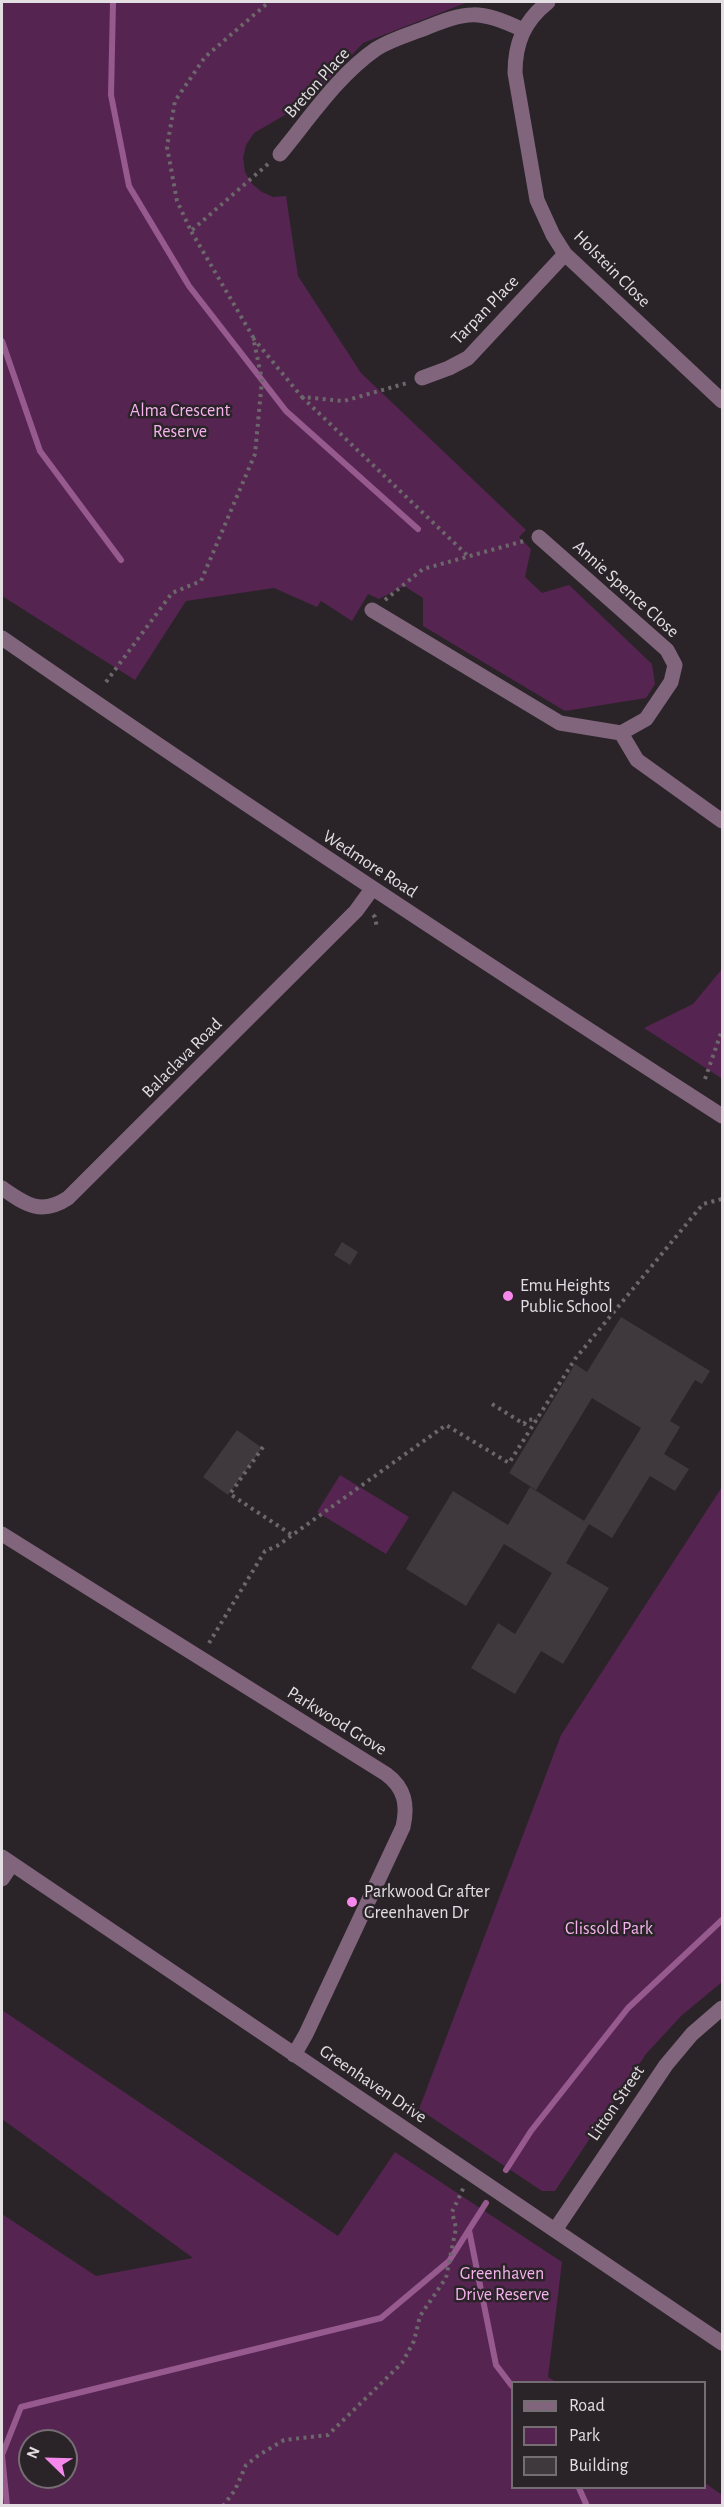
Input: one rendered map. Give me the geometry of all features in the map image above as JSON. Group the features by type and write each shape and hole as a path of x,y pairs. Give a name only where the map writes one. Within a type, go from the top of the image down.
{"street":[{"name":"Holstein Close","path":"548,2 528,21 523,30 517,47 515,73 534,186 541,211 565,254 723,401"},
{"name":"Breton Place","path":"280,154 348,75 363,60 388,42 461,15 487,16 523,30"},
{"name":"Tarpan Place","path":"422,378 468,358 565,254"},
{"name":"Annie Spence Close","path":"539,537 667,650 675,665 671,681 646,719 621,733"},
{"path":"372,610 560,723 621,733 638,760 723,821"},
{"name":"Wedmore Road","path":"2,638 174,757 372,889 723,1116"},
{"name":"Balaclava Road","path":"2,1188 27,1204 43,1208 52,1207 68,1198 347,919 372,889"},
{"name":"Parkwood Grove","path":"2,1534 386,1774 400,1787 404,1795 406,1814 403,1827 294,2055"},
{"path":"2,1879 7,1860"},
{"name":"Greenhaven Drive","path":"7,1860 723,2343"},
{"name":"Litton Street","path":"555,2230 666,2065 692,2034 723,2008"}],"path":[{"path":"268,2 205,57 176,101 167,147 177,201 191,231 253,337 302,397 468,556"},
{"path":"191,231 280,154"},
{"path":"106,682 172,593 201,581 255,454 262,380 253,337"},
{"path":"302,397 344,401 422,378"},
{"path":"372,610 423,569 539,537"},
{"path":"705,1079 723,1030"},
{"path":"209,1643 265,1551 292,1535 446,1425 509,1463 575,1359 703,1204 723,1198"},
{"path":"492,1404 524,1424 527,1420 537,1419"},
{"path":"263,1447 230,1494 292,1535"},
{"path":"223,2505 235,2490 246,2465 259,2454 284,2440 328,2434 402,2363 414,2341 420,2316 446,2278 456,2228 452,2212 470,2174"}],"green space":[{"name":"Alma Crescent Reserve","path":"2,2 468,2 363,43 309,101 254,133 246,145 243,158 245,172 252,184 262,192 273,197 286,196 298,276 361,373 526,530 519,537 531,549 525,577 542,593 569,585 652,664 655,684 646,698 565,711 423,626 423,598 404,586 379,599 368,594 352,621 321,601 317,607 274,588 186,601 135,680 2,596"},
{"path":"722,969 721,1078 644,1028 693,1004"},
{"path":"340,1475 409,1517 386,1554 317,1512"},
{"name":"Clissold Park","path":"722,1487 722,1982 681,2016 646,2054 555,2191 542,2191 419,2109 561,1735"},
{"name":"Greenhaven Drive Reserve","path":"2,2010 338,2236 395,2152 562,2262 548,2377 554,2381 511,2381 511,2489 706,2489 706,2484 722,2495 722,2505 2,2505 2,2214 96,2276 193,2258 2,2119"}],"building":[{"path":"342,1242 358,1252 350,1265 334,1255"},
{"path":"621,1317 710,1371 702,1384 695,1380 670,1421 680,1427 664,1454 689,1469 675,1491 650,1476 612,1538 584,1521 641,1428 592,1398 536,1490 509,1473 575,1364 587,1372"},
{"path":"237,1430 262,1448 228,1495 203,1477"},
{"path":"530,1487 589,1524 566,1563 609,1588 563,1664 541,1651 515,1694 471,1668 498,1623 515,1634 552,1573 504,1544 466,1606 406,1569 453,1491 508,1525"}],"waterway":[{"path":"113,2 111,95 129,186 189,286 286,411 418,529"},
{"path":"2,341 40,451 121,560"},
{"path":"506,2170 531,2131 628,2008 722,1920"},
{"path":"7,2506 2,2455 21,2407 381,2318 449,2261 486,2203"},
{"path":"469,2230 496,2365 511,2385"},
{"path":"579,2489 587,2506"}],"place":[{"name":"Emu Heights Public School","path":"508,1296"},
{"name":"Parkwood Gr after Greenhaven Dr","path":"352,1902"}]}
